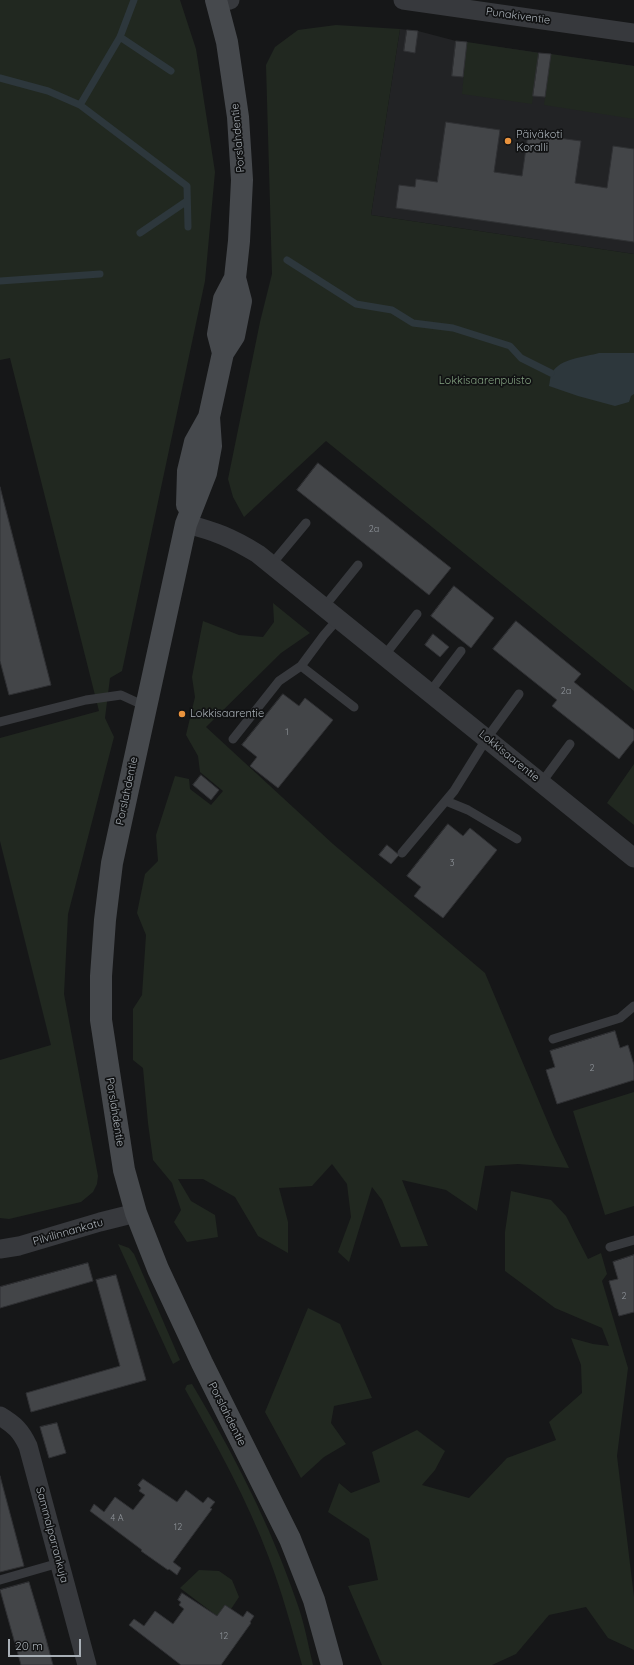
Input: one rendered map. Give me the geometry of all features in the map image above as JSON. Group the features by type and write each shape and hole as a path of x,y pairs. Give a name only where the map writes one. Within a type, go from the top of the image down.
{"street":[{"name":"Punakiventie","path":"403,0 634,33"},
{"name":"Porslahdentie","path":"221,1 238,117 242,180 239,241 235,278 241,301 234,336 223,353 209,417 211,446 206,473 186,524 145,706 112,863 105,920 101,976 102,1034 124,1170 136,1213 158,1269 202,1364 290,1539 314,1600 332,1665"},
{"name":"Lokkisaarentie","path":"186,524 214,531 240,543 258,554 542,782 634,858"},
{"name":"Pilvilinnankatu","path":"0,1249 19,1246 136,1213"},
{"name":"Sammalparrankuja","path":"0,1416 14,1424 28,1446 87,1665"}],"lane":[{"path":"271,565 306,523"},
{"path":"233,739 279,681 301,666 324,635 331,613 358,565"},
{"path":"384,656 417,614"},
{"path":"430,692 461,651"},
{"path":"301,666 354,707"},
{"path":"402,852 454,791 487,738 519,694"},
{"path":"0,722 86,700 121,695 145,706"},
{"path":"542,782 570,744"},
{"path":"446,800 468,810 517,839"},
{"path":"632,1007 634,1018"},
{"path":"553,1039 620,1018 632,1007"},
{"path":"610,1247 634,1240"},
{"path":"0,1580 59,1563"}],"shaded area":[{"name":"Päiväkoti Koralli","path":"400,29 418,31 456,41 634,66 634,254 371,215"},
{"path":"599,353 634,353 634,394 631,396 629,402 615,406 549,386 552,373 561,364 573,359"}],"green space":[{"path":"0,0 180,0 196,49 215,172 205,281 122,671 110,678 105,718 114,737 68,914 64,994 98,1176 97,1184 93,1192 81,1202 9,1219 0,1218 0,1060 51,1045 0,841 0,738 99,711 10,358 0,360"},
{"name":"Lokkisaarenpuisto","path":"336,25 400,29 371,215 634,254 634,691 326,441 244,517 233,497 228,479 260,322 272,274 266,65 275,47 298,30"},
{"path":"467,42 539,53 532,104 462,94"},
{"path":"551,54 634,66 634,119 544,105"},
{"path":"273,603 310,633 281,653 206,727 333,844 485,973 554,1137 569,1168 518,1164 485,1166 477,1211 446,1190 402,1180 428,1246 401,1247 382,1200 372,1187 349,1262 338,1252 351,1217 347,1184 332,1164 312,1186 279,1188 288,1222 288,1253 258,1236 235,1197 203,1179 178,1179 191,1201 215,1215 218,1237 187,1242 174,1222 181,1210 172,1183 153,1160 143,1068 133,1060 133,1009 142,995 146,935 137,913 145,874 158,861 156,835 175,776 189,779 190,789 211,805 223,791 200,772 198,756 186,735 195,697 192,677 203,621 239,635 263,637 274,622"},
{"path":"634,764 634,825 607,803"},
{"path":"634,1092 634,1206 605,1215 573,1111"},
{"path":"511,1191 551,1200 566,1216 588,1259 601,1253 607,1274 602,1281 628,1368 617,1456 634,1597 634,1650 608,1638 586,1607 549,1615 516,1654 492,1665 382,1665 348,1586 378,1580 369,1539 328,1512 339,1483 351,1493 380,1482 372,1452 417,1430 445,1451 435,1470 422,1485 469,1498 507,1458 556,1440 549,1422 582,1393 581,1365 571,1338 593,1344 609,1346 602,1328 555,1308 505,1271 505,1232"},
{"path":"118,1244 129,1248 134,1254 180,1360 173,1364"},
{"path":"308,1308 340,1324 372,1398 334,1406 331,1423 346,1444 324,1457 301,1478 265,1412"},
{"path":"192,1384 250,1489 275,1544 299,1608 313,1665 302,1665 278,1584 251,1514 185,1389 187,1385"},
{"path":"199,1570 219,1571 232,1580 239,1597 231,1609 225,1605 217,1616 180,1588"}],"building":[{"path":"407,30 418,31 415,53 404,51"},
{"path":"456,41 467,42 463,77 452,76"},
{"path":"539,53 551,54 545,97 533,96"},
{"path":"446,122 500,130 494,172 522,176 528,134 581,141 575,183 607,188 613,146 634,149 634,242 396,208 399,185 415,187 416,179 437,182"},
{"path":"318,463 451,568 429,595 297,490"},
{"path":"0,487 51,685 9,695 0,661"},
{"path":"454,586 494,618 471,648 431,616"},
{"path":"516,621 581,674 574,682 634,730 634,740 619,759 552,706 557,700 493,649"},
{"path":"433,634 449,647 440,657 425,645"},
{"path":"283,694 299,706 305,698 333,720 278,788 250,766 257,757 242,745"},
{"path":"201,775 219,790 211,800 193,785"},
{"path":"448,824 463,836 470,828 497,850 443,918 414,896 421,887 407,876"},
{"path":"387,845 399,855 391,864 379,855"},
{"path":"615,1031 620,1048 628,1045 634,1065 634,1080 557,1104 546,1070 555,1067 550,1051"},
{"path":"634,1255 634,1312 619,1316 609,1281 618,1279 613,1262"},
{"path":"88,1263 93,1281 0,1308 0,1287"},
{"path":"116,1275 146,1380 31,1412 26,1393 120,1366 96,1280"},
{"path":"57,1423 66,1453 49,1458 40,1427"},
{"path":"0,1476 24,1566 0,1572"},
{"path":"143,1479 177,1502 186,1490 203,1503 208,1497 215,1502 210,1508 212,1509 173,1562 181,1568 177,1575 141,1551 142,1550 90,1511 94,1504 104,1512 115,1497 133,1510 145,1495 139,1491 141,1488 138,1485"},
{"path":"29,1582 53,1665 21,1665 0,1590"},
{"path":"182,1593 217,1616 225,1605 243,1617 247,1611 254,1616 250,1622 251,1623 221,1665 181,1665 129,1625 134,1619 144,1626 155,1611 173,1624 184,1609 179,1605 181,1602 178,1600"}],"waterway":[{"path":"80,105 120,37 134,0"},
{"path":"120,37 171,71"},
{"path":"0,78 48,91 80,105 187,186 188,227"},
{"path":"140,233 187,201"},
{"path":"287,260 356,304 392,310 413,323 453,328 510,346 521,358 551,373"},
{"path":"0,281 100,274"}],"place":[{"name":"Päiväkoti Koralli","path":"508,141"},
{"name":"Lokkisaarentie","path":"182,714"}]}
